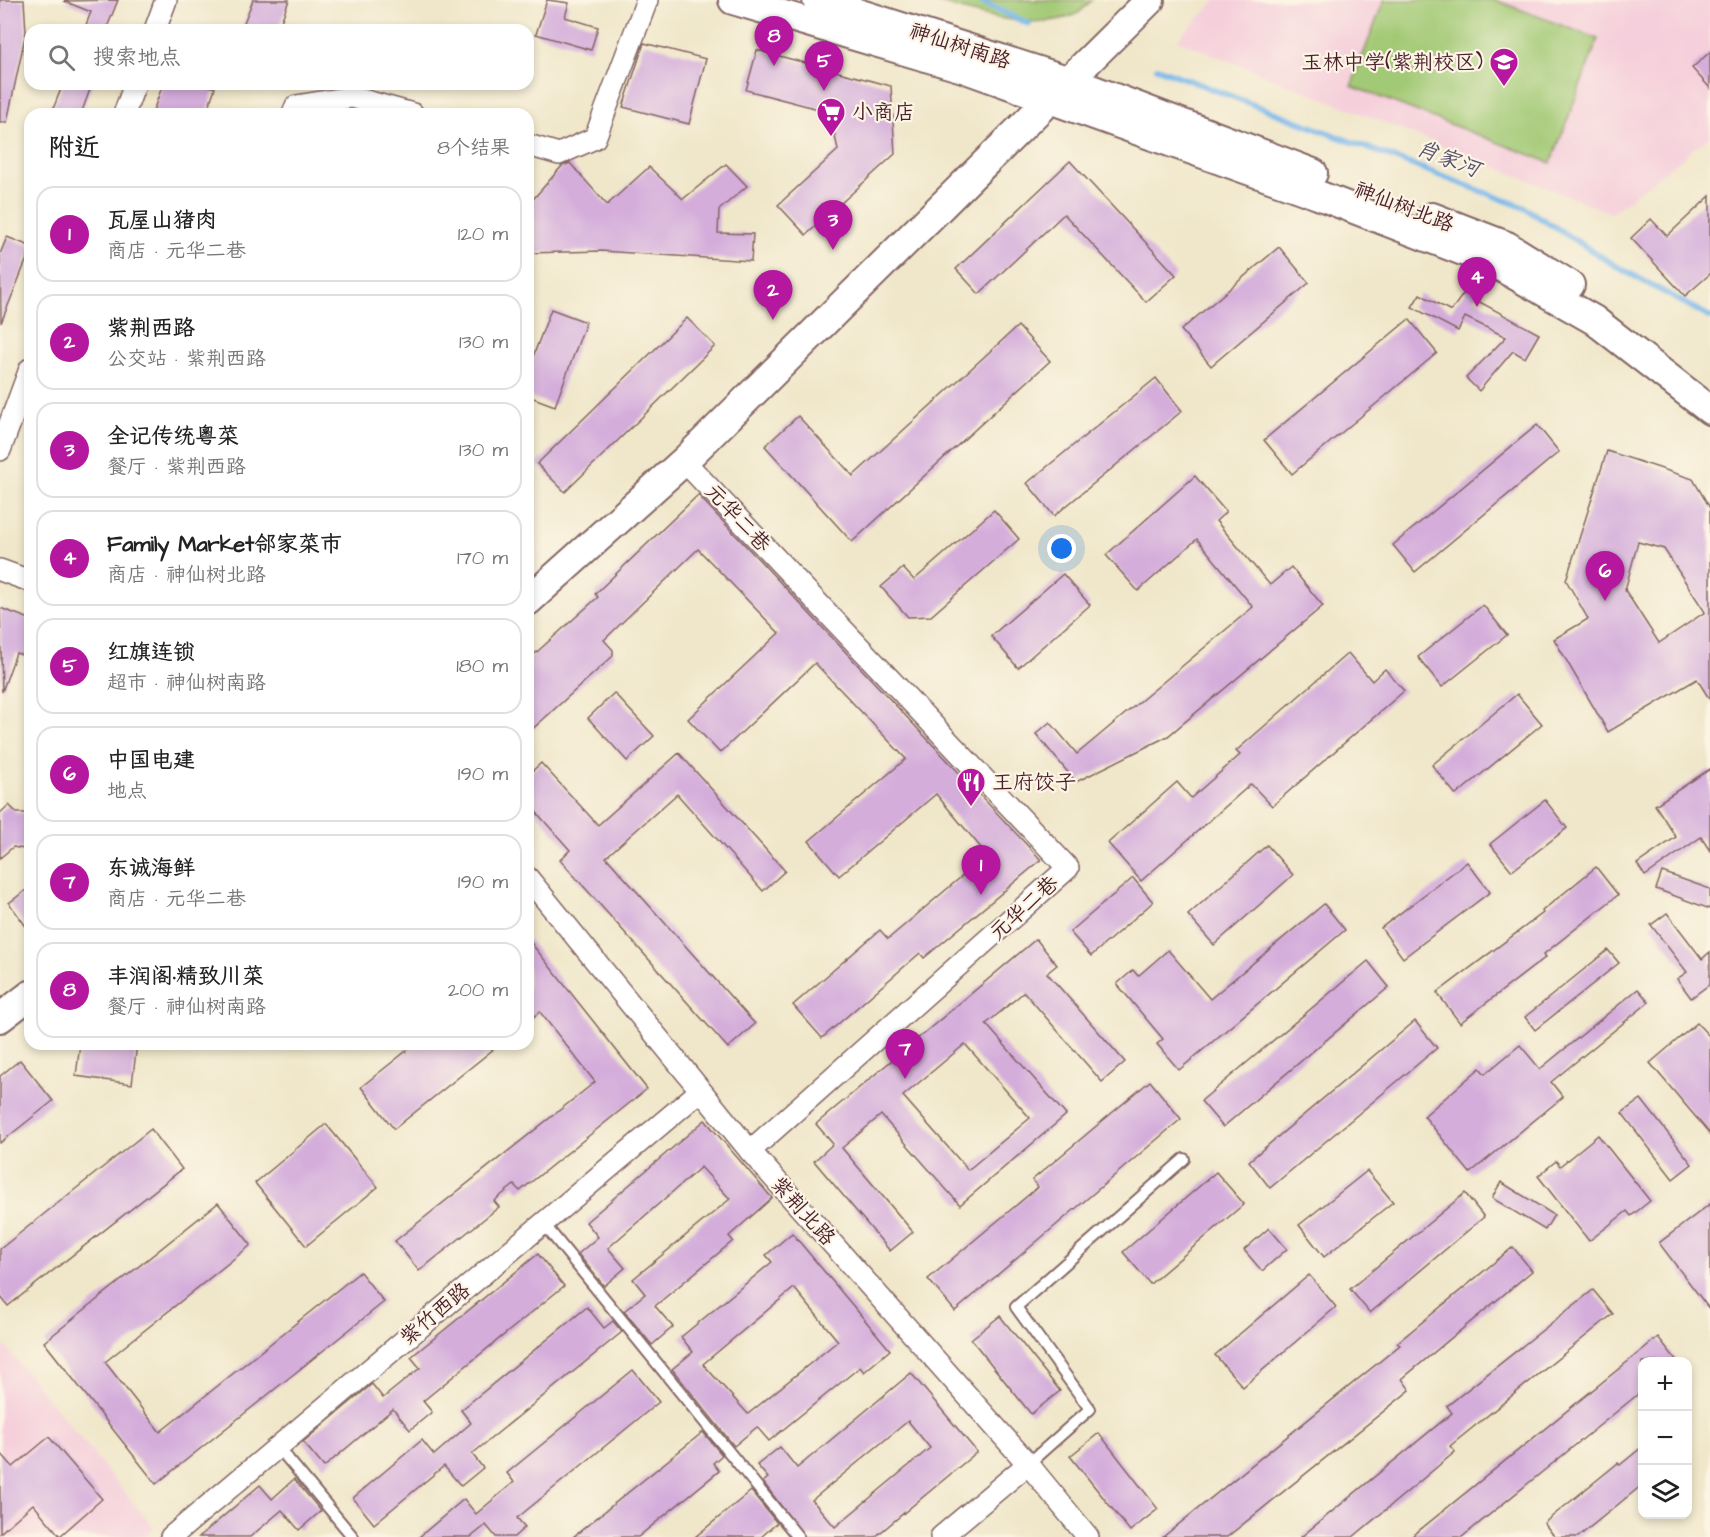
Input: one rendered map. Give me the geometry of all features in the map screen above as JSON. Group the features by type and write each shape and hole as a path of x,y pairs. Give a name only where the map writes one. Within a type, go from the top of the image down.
{"main road":[{"path":"734,0 963,68 1060,91 1318,195 1494,262 1594,320 1710,410"},
{"name":"神仙树南路","path":"817,0 1060,91"},
{"path":"534,596 684,461 1150,0"},
{"name":"神仙树北路","path":"1060,91 1507,246 1607,307 1710,387"},
{"path":"0,1018 24,1000"}],"street":[{"path":"157,24 166,0"},
{"path":"534,147 559,154 595,138 647,0"},
{"path":"126,108 133,90"},
{"path":"295,108 296,105 352,97 391,108"},
{"path":"0,450 24,385"},
{"name":"元华二巷","path":"684,461 1068,868 750,1151"},
{"path":"0,570 24,579"},
{"name":"紫荆北路","path":"534,886 699,1092 1028,1464 1088,1537"},
{"name":"紫竹西路","path":"171,1537 699,1092"},
{"path":"941,1537 1028,1464"}],"lane":[{"path":"1028,1464 1090,1409 1016,1307 1184,1159"},
{"path":"543,1223 798,1537"},
{"path":"278,1447 353,1537"}],"shaded area":[{"name":"玉林中学(紫荆校区)","path":"1216,0 1710,0 1710,136 1611,213 1177,40"},
{"path":"0,1340 154,1528 145,1537 0,1537"}],"green space":[{"path":"930,0 1092,0 1078,13 1062,19 1043,22 1004,19"},
{"path":"1384,0 1495,0 1598,39 1551,163 1351,86"}],"building":[{"path":"0,0 24,0 24,41 7,122 0,122"},
{"path":"118,0 108,24 86,24 91,12 64,1"},
{"path":"253,0 289,0 280,24 243,24"},
{"path":"547,0 569,3 565,17 598,27 591,50 536,34"},
{"path":"644,43 706,59 689,124 623,107"},
{"path":"757,50 891,86 895,154 806,235 778,205 838,150 830,112 746,90"},
{"path":"1710,52 1710,88 1692,68"},
{"path":"61,90 90,90 83,108 53,108"},
{"path":"161,90 214,90 208,108 154,108"},
{"path":"1070,161 1176,275 1146,302 1064,214 979,294 956,269"},
{"path":"570,163 607,205 649,167 683,199 726,164 747,186 719,210 718,233 753,234 751,261 601,251 534,253 534,198 562,166"},
{"path":"1710,196 1710,274 1685,296 1631,238 1651,219 1667,236"},
{"path":"7,237 24,244 24,266 1,323 0,254"},
{"path":"1279,247 1309,283 1211,366 1181,330"},
{"path":"1476,276 1483,280 1474,299 1539,334 1525,358 1513,351 1479,391 1466,378 1506,337 1465,317 1458,331 1412,307 1420,294 1451,311"},
{"path":"551,309 586,322 555,406 534,398 534,354"},
{"path":"687,318 715,346 565,492 537,464"},
{"path":"1409,319 1437,353 1292,474 1264,440"},
{"path":"1018,326 1050,361 852,542 765,446 798,416 853,476"},
{"path":"1156,378 1182,411 1054,516 1027,483"},
{"path":"1537,425 1559,452 1415,572 1393,545"},
{"path":"1607,451 1693,479 1710,508 1710,700 1697,679 1608,732 1554,639 1588,619 1566,580","holes":["1638,542 1664,549 1705,612 1659,643 1625,590"]},
{"path":"1195,476 1226,512 1216,521 1270,585 1291,567 1323,606 1168,736 1076,782 1036,734 1050,722 1077,754 1253,607 1197,539 1138,591 1106,555"},
{"path":"698,495 1041,860 924,958 920,953 822,1038 793,1005 880,930 888,939 987,855 936,794 839,876 809,841 906,759 815,663 720,753 688,719 779,633 698,549 604,640 613,650 613,656 534,728 534,655 598,597 595,594"},
{"path":"994,510 1019,539 931,616 908,617 881,587 903,568 914,580"},
{"path":"1063,574 1090,605 1018,668 991,636"},
{"path":"1483,605 1507,635 1442,687 1418,657"},
{"path":"0,608 24,617 24,656 16,653 2,692"},
{"path":"1348,653 1372,681 1385,669 1404,691 1272,806 1251,784 1141,881 1108,843 1177,782 1191,798 1240,755 1236,751"},
{"path":"614,693 654,736 627,761 588,718"},
{"path":"1517,694 1542,724 1456,795 1432,765"},
{"path":"679,753 785,871 763,891 677,794 606,857 755,1024 728,1048 560,860 570,850 534,810 534,769 541,763 598,825"},
{"path":"1710,769 1710,851 1701,837 1645,876 1637,864 1676,837 1655,805"},
{"path":"1545,800 1567,828 1512,871 1490,844"},
{"path":"9,805 17,813 24,813 24,849 13,847 0,858 0,813"},
{"path":"1267,845 1293,875 1214,945 1188,915"},
{"path":"1467,862 1490,892 1403,958 1381,928"},
{"path":"1596,867 1618,895 1544,954 1546,957 1460,1023 1437,993 1543,913 1542,911"},
{"path":"1662,872 1710,889 1710,909 1656,889"},
{"path":"1133,878 1153,902 1091,956 1070,932"},
{"path":"24,892 24,924 9,903"},
{"path":"1324,904 1345,930 1179,1070 1157,1044 1163,1039 1117,984 1133,970 1138,976 1168,950 1210,999"},
{"path":"1667,913 1702,959 1710,952 1710,984 1691,998 1677,979 1687,972 1651,925"},
{"path":"1036,939 1057,965 1047,973 1125,1062 1102,1082 1024,992 986,1024 1066,1115 960,1205 881,1115 842,1148 913,1232 890,1251 814,1161 833,1144 816,1124","holes":["965,1044 1030,1118 968,1170 903,1096"]},
{"path":"534,947 647,1089 520,1191 514,1185 494,1201 499,1207 419,1271 395,1241 595,1082 540,1012 534,1016"},
{"path":"1608,950 1619,963 1535,1030 1525,1017"},
{"path":"1368,961 1389,987 1223,1127 1201,1101"},
{"path":"1638,989 1649,1002 1551,1082 1563,1097 1470,1173 1424,1116 1480,1068 1485,1074 1520,1045 1540,1069"},
{"path":"1415,1021 1437,1048 1270,1188 1249,1161"},
{"path":"1697,1023 1710,1037 1710,1134 1650,1063"},
{"path":"79,1050 136,1050 132,1084 76,1076"},
{"path":"407,1050 493,1050 394,1129 361,1087"},
{"path":"20,1060 53,1101 0,1143 0,1076"},
{"path":"1150,1081 1181,1119 955,1311 928,1279 1038,1187 1032,1180"},
{"path":"1641,1099 1692,1164 1673,1179 1622,1113"},
{"path":"705,1120 772,1198 729,1236 733,1241 655,1306 673,1327 652,1345 624,1311 645,1294 633,1279 730,1199 701,1167 608,1248 625,1268 604,1286 578,1254 598,1237 586,1222"},
{"path":"326,1124 378,1187 306,1246 255,1183"},
{"path":"151,1129 182,1169 8,1306 0,1296 0,1249"},
{"path":"1598,1135 1650,1201 1631,1216 1627,1211 1589,1241 1538,1176 1556,1161 1560,1166"},
{"path":"1367,1171 1393,1202 1324,1257 1299,1225"},
{"path":"1216,1172 1244,1204 1150,1284 1123,1252"},
{"path":"1501,1182 1554,1215 1545,1230 1492,1198"},
{"path":"1465,1193 1484,1217 1370,1313 1350,1289"},
{"path":"218,1203 251,1245 105,1362 160,1432 360,1272 384,1302 156,1484 44,1342"},
{"path":"1710,1204 1710,1310 1659,1243"},
{"path":"1269,1228 1287,1249 1262,1271 1244,1250"},
{"path":"792,1233 890,1350 864,1372 860,1367 769,1441 757,1427 734,1446 672,1369 693,1352 681,1337 772,1262 766,1255","holes":["794,1288 838,1341 748,1414 703,1364"]},
{"path":"1513,1247 1532,1271 1402,1379 1410,1390 1227,1537 1163,1537 1400,1345 1397,1343"},
{"path":"538,1254 564,1286 423,1401 432,1412 410,1430 393,1409 324,1467 303,1442 372,1384 383,1398 420,1368 411,1357"},
{"path":"1309,1275 1336,1307 1243,1387 1215,1355"},
{"path":"1593,1290 1613,1314 1450,1446 1455,1452 1353,1537 1301,1537 1452,1413 1447,1406"},
{"path":"587,1307 604,1328 613,1321 622,1332 472,1454 483,1468 461,1486 444,1466 374,1524 353,1498 422,1440 434,1455 471,1423 461,1410"},
{"path":"1000,1316 1060,1391 1031,1414 971,1339"},
{"path":"1658,1337 1674,1357 1638,1357 1638,1394 1462,1537 1411,1537"},
{"path":"633,1370 659,1402 517,1518 525,1527 514,1537 496,1537 486,1525 471,1537 419,1537 464,1499 476,1514 514,1482 507,1473"},
{"path":"911,1373 977,1452 875,1537 805,1537 763,1482 768,1478 757,1465 780,1447 797,1468","holes":["908,1421 930,1448 835,1527 812,1500"]},
{"path":"703,1432 722,1455 713,1463 719,1471 638,1537 573,1537"},
{"path":"1099,1433 1158,1509 1130,1531 1070,1456"},
{"path":"49,1437 102,1499 60,1536 33,1504 0,1533 0,1452 13,1467"},
{"path":"1638,1450 1638,1488 1578,1537 1555,1537 1544,1523 1618,1463 1620,1465"},
{"path":"294,1479 321,1511 299,1530 282,1510 250,1537 199,1537 260,1485 272,1499"},
{"path":"751,1491 777,1523 761,1537 695,1537"}],"waterway":[{"name":"肖家河","path":"978,0 1029,24"},
{"name":"肖家河","path":"1157,68 1523,207 1616,266 1710,317"}],"place":[{"name":"丰润阁·精致川菜","path":"774,66"},
{"name":"玉林中学(紫荆校区)","path":"1504,88"},
{"name":"红旗连锁","path":"824,91"},
{"name":"小商店","path":"831,138"},
{"name":"全记传统粤菜","path":"833,250"},
{"name":"Family Market邻家菜市","path":"1477,307"},
{"name":"紫荆西路","path":"773,320"},
{"name":"中国电建","path":"1605,601"},
{"name":"王府饺子","path":"971,808"},
{"name":"瓦屋山猪肉","path":"981,895"},
{"name":"东诚海鲜","path":"905,1079"}]}
